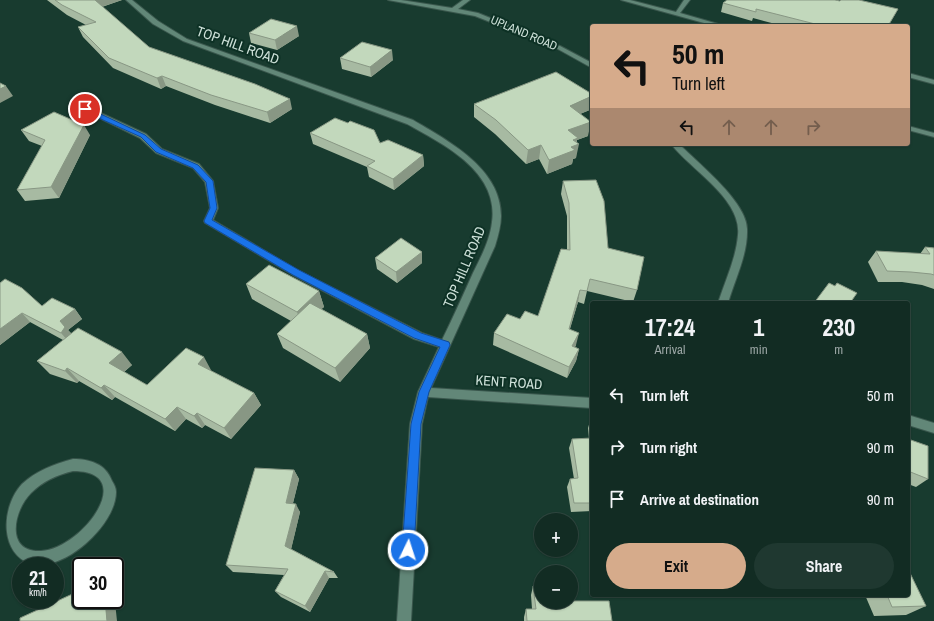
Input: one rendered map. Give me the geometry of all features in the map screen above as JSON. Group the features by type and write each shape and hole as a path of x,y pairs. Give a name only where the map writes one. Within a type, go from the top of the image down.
{"street":[{"name":"TOP HILL ROAD","path":"129,0 146,17 168,32 186,40 410,122 442,140 474,166 483,176 495,199 497,224 490,246 424,392 416,424 404,621"},
{"name":"UPLAND ROAD","path":"391,0 476,14 492,19 558,47 590,65"},
{"path":"453,10 466,0"},
{"path":"624,0 714,24"},
{"path":"677,14 687,0"},
{"path":"910,76 934,82"},
{"path":"85,109 143,136 159,151 196,166 209,181 214,208 208,221 296,272 418,336 446,345"},
{"path":"910,129 934,135"},
{"path":"677,146 730,199 735,205 741,219 743,228 741,245 724,301"},
{"name":"KENT ROAD","path":"424,392 590,403"},
{"path":"910,421 934,428"},
{"path":"73,465 88,466 100,471 108,481 108,503 106,510 97,525 83,539 68,549 51,556 35,558 21,555 11,547 6,536 3,522 24,490 40,478 56,469 73,465"}],"building":[{"path":"55,0 95,0 149,47 255,84 290,99 267,112 211,95 162,76 157,78 109,58 78,27 96,22"},
{"path":"727,0 859,0 898,9 889,24 815,24 756,9 756,12 723,3"},
{"path":"271,19 297,26 275,40 249,33"},
{"path":"362,42 392,50 370,67 340,58"},
{"path":"556,72 590,93 590,97 570,106 590,122 568,130 578,138 573,140 579,144 571,147 575,150 549,160 541,145 528,150 496,120 474,104"},
{"path":"0,83 6,86 0,89"},
{"path":"54,112 84,125 51,187 17,190 45,140 21,130"},
{"path":"335,118 348,123 350,121 374,130 380,143 388,140 423,155 393,179 367,166 375,161 310,133"},
{"path":"596,180 604,201 608,248 644,257 637,290 590,279 587,291 580,290 569,329 579,333 572,346 579,349 569,367 494,333 507,314 520,319 525,311 538,316 561,249 570,250 569,203 563,181"},
{"path":"401,238 422,252 396,272 375,258"},
{"path":"925,247 934,248 934,275 887,271 876,251 930,254"},
{"path":"269,265 319,291 297,312 246,284"},
{"path":"5,279 22,288 42,306 52,298 75,309 60,321 65,327 61,333 22,313 0,329 0,283"},
{"path":"829,283 835,286 837,283 857,293 851,301 816,301"},
{"path":"310,303 367,334 335,368 277,334"},
{"path":"78,328 122,352 109,363 147,385 186,348 204,357 198,364 254,393 224,428 197,413 194,416 177,407 165,419 104,385 101,388 67,368 65,371 37,361"},
{"path":"590,438 590,503 574,503 570,479 578,478 572,439"},
{"path":"910,440 928,446 928,479 910,472"},
{"path":"255,468 294,470 286,503 296,504 285,546 334,572 325,571 305,606 275,591 288,569 226,565"},
{"path":"910,573 926,606 892,607 888,597 910,597"},
{"path":"72,594 72,609 106,609 107,621 20,621 20,618 40,609 64,609 64,598"},
{"path":"578,601 609,601 612,621 527,621 526,609 578,609"}],"route":[{"path":"85,109 143,136 159,151 196,166 209,181 214,208 208,221 296,272 418,336 446,345 424,392 416,424 408,550"}]}
